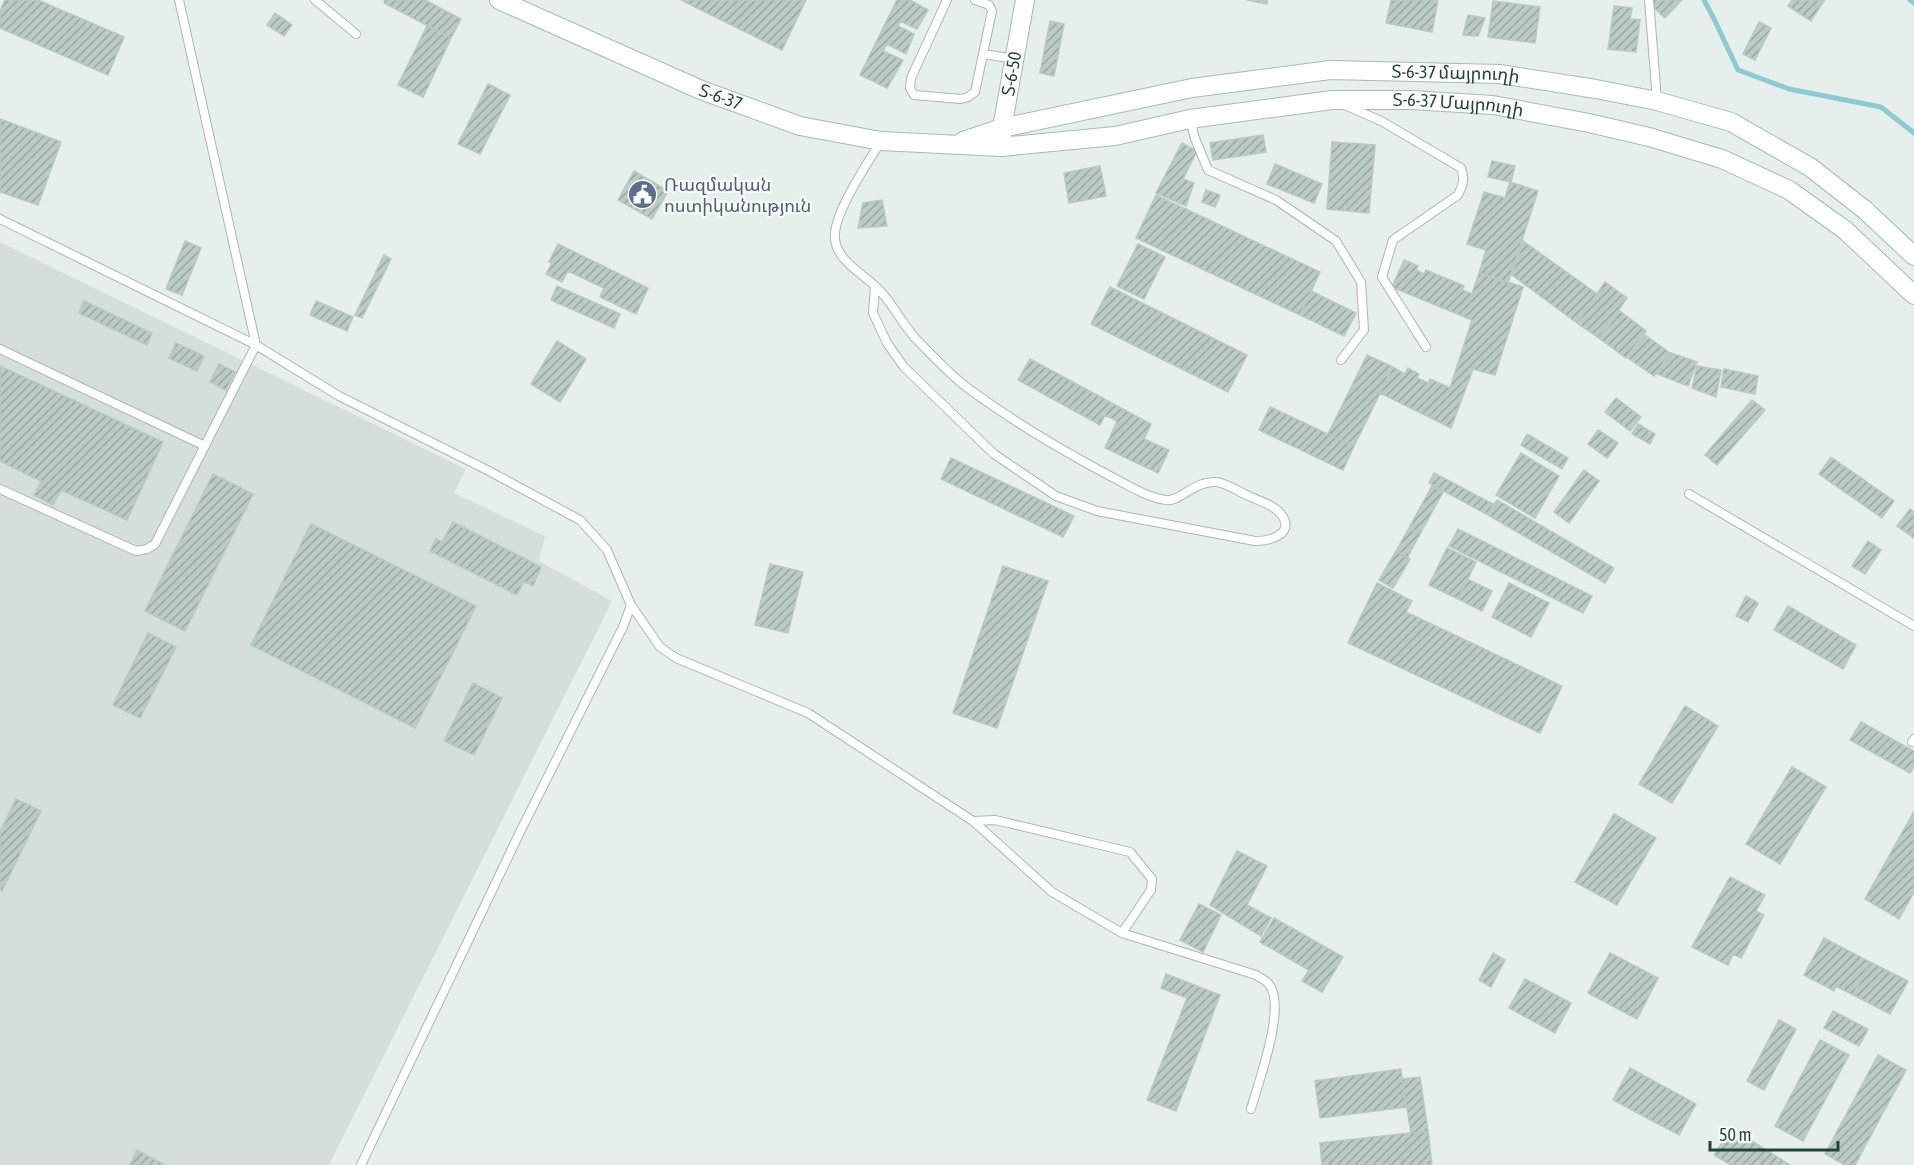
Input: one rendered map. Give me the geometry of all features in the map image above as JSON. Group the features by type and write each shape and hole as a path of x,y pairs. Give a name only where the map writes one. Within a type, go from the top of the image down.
{"main road":[{"name":"Տ-6-37","path":"499,0 701,90 800,126 881,141 954,144"},
{"name":"Տ-6-50","path":"1001,147 1002,128 1025,0"},
{"name":"Տ-6-37 մայրուղի","path":"954,144 1002,128 1192,88 1330,70 1500,74 1657,101 1731,123 1810,167 1865,210 1914,256"},
{"path":"1330,70 1332,100"},
{"name":"Տ-6-37 Մայրուղի","path":"954,144 1001,147 1115,136 1190,119 1332,100 1411,100 1494,105 1649,137 1722,159 1789,190 1845,230 1914,295"}],"lane":[{"path":"0,489 136,551 147,549 155,544 256,345 179,0"},
{"path":"315,0 356,34"},
{"path":"947,0 911,78 910,88 914,95 961,99 975,92 992,12 988,5 975,0"},
{"path":"1649,0 1657,101"},
{"path":"984,54 1015,60"},
{"path":"1332,100 1383,122 1461,168 1464,177 1458,195 1393,240 1382,277 1426,347"},
{"path":"1190,119 1194,136 1208,170 1276,200 1336,241 1361,282 1364,330 1341,360"},
{"path":"875,286 873,313 887,343 904,368 994,454 1056,496 1107,513 1255,541 1276,539 1284,528 1284,521 1280,513 1271,506 1219,482 1204,482 1166,501 1136,489 1068,454 967,388 915,337 875,286 839,255 835,239 835,225 881,141"},
{"path":"0,219 256,345 339,396 489,471 580,520 607,550 631,605 660,647 676,658 808,713 973,822 1052,892 1122,933 1256,975 1269,984 1275,1004 1273,1029 1251,1109"},
{"path":"0,349 205,446"},
{"path":"1689,494 1914,626"},
{"path":"361,1165 520,832 623,627 631,605"},
{"path":"973,822 995,820 1130,852 1152,879 1151,890 1122,933"}],"shaded area":[{"path":"0,242 466,469 454,493 545,536 539,561 612,601 329,1165 0,1165"}],"building":[{"path":"5,0 38,0 124,37 108,75 0,28 0,11"},
{"path":"385,0 425,0 461,19 451,38 384,3"},
{"path":"681,0 806,0 782,50"},
{"path":"897,0 910,0 928,10 917,29 900,21 898,26 914,34 906,54 887,44 883,51 903,60 887,88 860,75"},
{"path":"1247,0 1267,0 1267,4"},
{"path":"1391,0 1438,0 1432,32 1386,23"},
{"path":"1646,0 1682,0 1665,18"},
{"path":"1792,0 1824,1 1811,21 1788,6"},
{"path":"1493,1 1540,7 1535,43 1488,37"},
{"path":"1614,6 1632,8 1630,19 1640,20 1636,52 1608,49"},
{"path":"275,13 292,25 284,36 267,25"},
{"path":"1468,15 1485,18 1478,36 1463,35"},
{"path":"1050,21 1064,24 1054,76 1040,73"},
{"path":"1759,22 1771,28 1755,60 1743,54"},
{"path":"427,26 451,38 423,97 398,85"},
{"path":"488,84 510,95 480,154 458,144"},
{"path":"0,119 61,142 38,205 0,192"},
{"path":"1263,135 1266,152 1213,160 1210,143"},
{"path":"1332,142 1375,145 1369,213 1327,209"},
{"path":"1182,143 1197,151 1183,179 1194,183 1186,206 1156,193"},
{"path":"1492,161 1515,166 1511,182 1488,177"},
{"path":"1275,164 1322,184 1314,203 1267,184"},
{"path":"1100,166 1106,196 1069,203 1064,173"},
{"name":"Ռազմական ոստիկանություն","path":"634,171 668,191 652,219 618,200"},
{"path":"1510,182 1538,191 1508,283 1479,273 1486,250 1467,244 1484,192 1505,198"},
{"path":"1206,190 1220,195 1215,207 1202,202"},
{"path":"1156,195 1320,272 1300,315 1136,238"},
{"path":"882,200 887,226 858,228 863,203"},
{"path":"185,241 201,248 182,295 166,289"},
{"path":"1523,241 1597,294 1577,323 1512,275"},
{"path":"558,244 648,288 636,314 600,297 604,288 568,271 562,282 546,274"},
{"path":"1138,244 1165,257 1144,299 1117,286"},
{"path":"384,255 391,259 362,318 355,315"},
{"path":"1404,260 1418,266 1416,270 1424,274 1426,270 1464,286 1462,290 1472,294 1479,273 1523,287 1495,375 1473,369 1451,428 1380,393 1393,367 1405,374 1408,368 1419,374 1417,378 1428,383 1430,379 1450,388 1472,320 1392,287"},
{"path":"1605,282 1627,298 1599,338 1577,323"},
{"path":"557,286 620,314 614,328 551,300"},
{"path":"1110,287 1247,355 1228,392 1091,324"},
{"path":"1311,291 1356,313 1344,336 1300,315"},
{"path":"84,301 152,333 147,345 79,313"},
{"path":"316,301 353,317 347,331 310,315"},
{"path":"1620,311 1646,331 1626,358 1599,338"},
{"path":"1645,335 1670,353 1654,376 1628,358"},
{"path":"557,341 586,359 560,402 531,384"},
{"path":"176,343 204,356 197,371 169,358"},
{"path":"1671,353 1697,362 1688,386 1657,374"},
{"path":"1367,355 1393,367 1354,446 1328,434"},
{"path":"1030,359 1151,424 1144,439 1169,450 1158,473 1105,448 1117,421 1105,415 1100,425 1018,380"},
{"path":"219,364 235,372 226,390 210,382"},
{"path":"0,366 163,442 127,520 61,490 53,505 34,495 41,481 0,461"},
{"path":"1697,366 1721,370 1716,397 1692,388"},
{"path":"1724,369 1758,376 1755,394 1721,387"},
{"path":"1616,398 1641,417 1630,431 1605,412"},
{"path":"1752,400 1765,410 1717,465 1705,455"},
{"path":"1270,407 1354,446 1343,470 1259,430"},
{"path":"1638,424 1655,434 1650,444 1632,434"},
{"path":"1598,430 1618,443 1607,458 1588,444"},
{"path":"1527,434 1568,458 1562,469 1521,445"},
{"path":"1521,453 1559,476 1535,518 1496,495"},
{"path":"1831,457 1894,501 1882,518 1819,474"},
{"path":"951,458 1074,516 1063,537 941,479"},
{"path":"1584,470 1599,481 1569,523 1554,512"},
{"path":"1434,473 1493,504 1488,515 1429,483"},
{"path":"213,474 253,494 185,631 145,611"},
{"path":"1432,486 1443,492 1420,534 1409,528"},
{"path":"1497,500 1614,568 1605,583 1488,515"},
{"path":"1910,509 1914,512 1914,538 1897,526"},
{"path":"453,522 541,567 533,586 524,581 517,595 430,551 436,539 442,542"},
{"path":"311,524 476,606 415,728 251,645"},
{"path":"1409,528 1420,534 1407,558 1396,551"},
{"path":"1458,529 1592,596 1583,613 1449,546"},
{"path":"1868,541 1881,550 1865,574 1852,566"},
{"path":"1447,548 1476,562 1458,599 1429,585"},
{"path":"1396,551 1410,559 1393,588 1379,580"},
{"path":"770,564 803,572 788,633 755,625"},
{"path":"1003,566 1048,581 997,728 953,713"},
{"path":"1467,579 1492,591 1482,611 1458,599"},
{"path":"1377,583 1412,601 1406,612 1562,686 1540,733 1348,643"},
{"path":"1509,583 1549,603 1531,637 1492,617"},
{"path":"1746,596 1758,603 1748,622 1736,616"},
{"path":"1788,606 1856,645 1843,669 1774,630"},
{"path":"148,633 176,647 140,718 113,705"},
{"path":"473,683 502,698 474,755 444,741"},
{"path":"1685,706 1718,726 1672,803 1639,784"},
{"path":"1861,722 1914,751 1914,766 1910,773 1850,740"},
{"path":"1792,767 1826,787 1780,864 1746,844"},
{"path":"16,799 41,811 2,891 0,890 0,832"},
{"path":"1913,813 1914,892 1899,919 1865,899"},
{"path":"1614,814 1656,838 1617,905 1575,882"},
{"path":"1237,851 1267,866 1247,905 1271,918 1261,936 1210,905"},
{"path":"1730,877 1765,895 1756,911 1764,915 1741,958 1733,954 1728,965 1692,947"},
{"path":"1199,904 1221,915 1203,952 1180,940"},
{"path":"1274,918 1343,957 1322,992 1302,981 1309,970 1260,942"},
{"path":"1824,938 1870,962 1853,995 1836,986 1834,991 1804,975"},
{"path":"1493,953 1505,960 1491,987 1479,980"},
{"path":"1610,953 1658,978 1637,1019 1588,993"},
{"path":"1870,962 1908,981 1890,1014 1853,995"},
{"path":"1166,974 1220,995 1176,1111 1147,1100 1187,998 1161,988"},
{"path":"1525,979 1571,1003 1555,1033 1509,1008"},
{"path":"1833,1011 1868,1029 1859,1046 1824,1028"},
{"path":"1779,1020 1796,1029 1764,1090 1747,1081"},
{"path":"1820,1040 1849,1055 1803,1141 1775,1126"},
{"path":"1878,1055 1906,1070 1855,1165 1845,1165 1825,1154"},
{"path":"1630,1068 1696,1104 1679,1135 1613,1100"},
{"path":"1401,1069 1406,1107 1320,1118 1315,1081"},
{"path":"1420,1077 1428,1131 1411,1133 1402,1079"},
{"path":"1731,1128 1790,1165 1731,1165 1714,1155"},
{"path":"1428,1131 1432,1165 1322,1165 1320,1143"},
{"path":"137,1150 165,1165 130,1165"}],"waterway":[{"path":"1704,0 1738,70 1789,89 1881,107 1914,133"},
{"path":"1910,0 1914,3"}],"place":[{"name":"Ռազմական ոստիկանություն","path":"643,195"}]}
